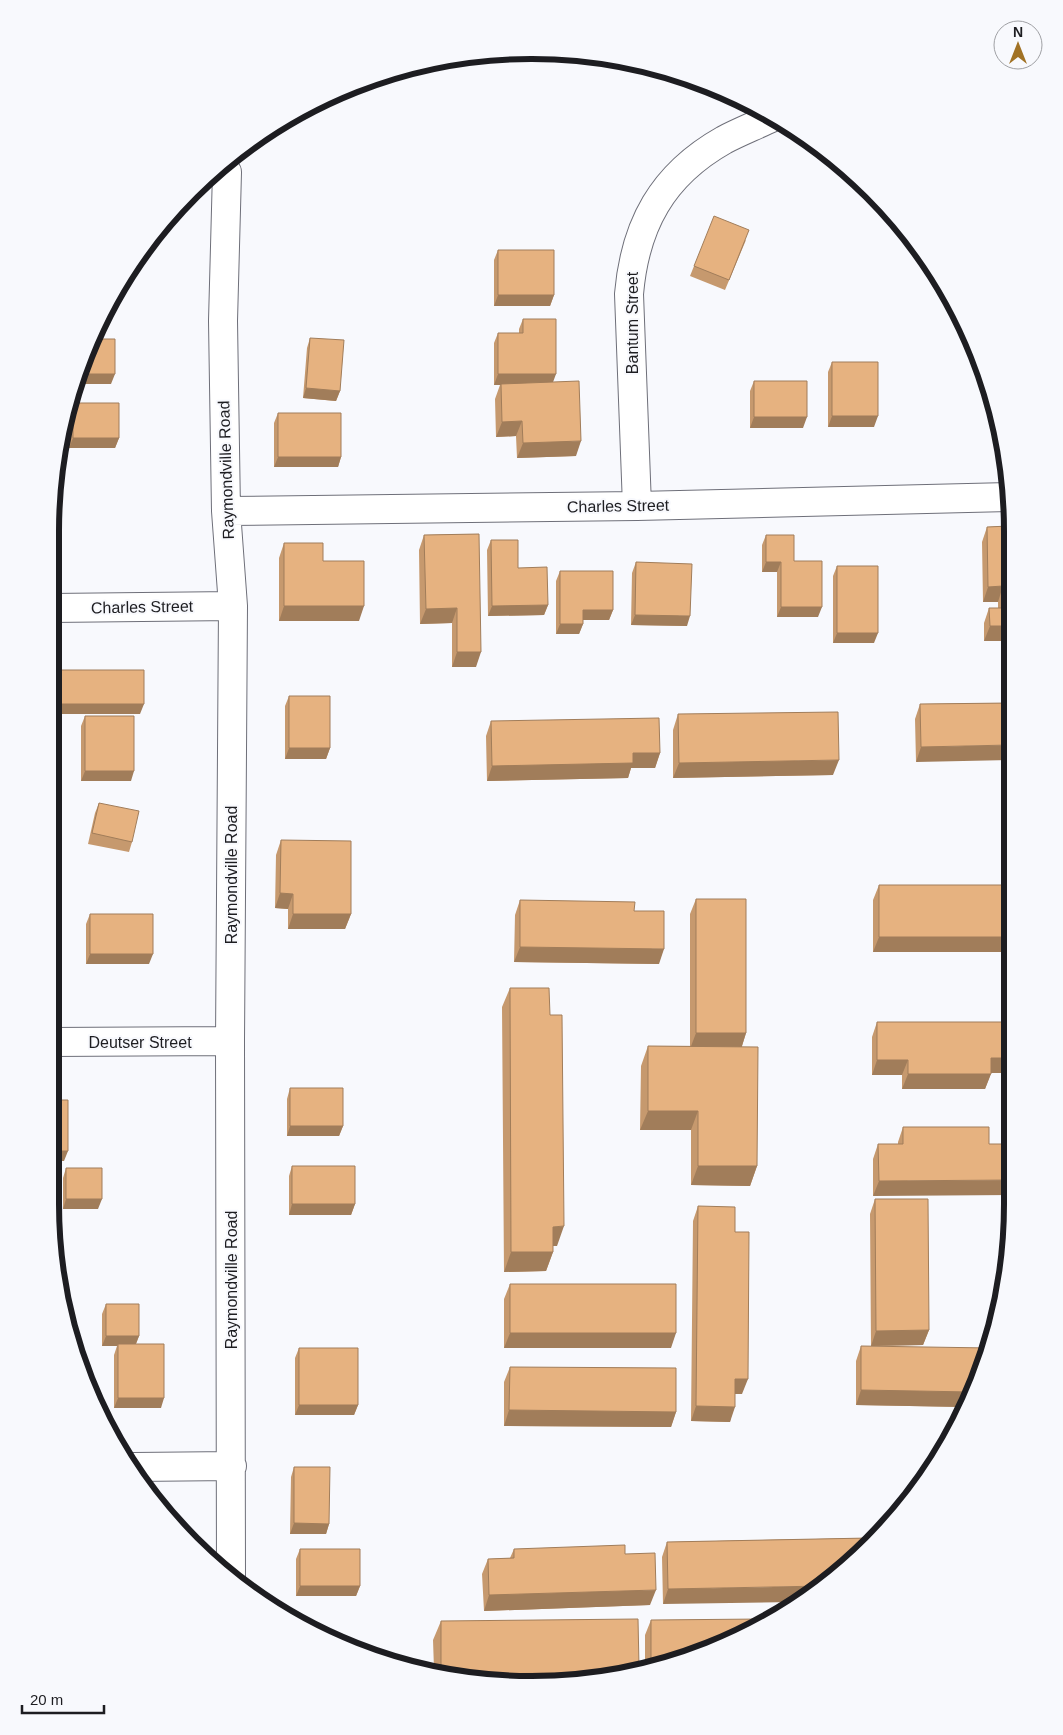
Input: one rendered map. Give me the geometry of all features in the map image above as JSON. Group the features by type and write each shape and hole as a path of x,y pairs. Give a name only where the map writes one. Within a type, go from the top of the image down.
{"street":[{"name":"Bantum Street","path":"637,506 629,294 632,262 640,235 660,197 685,168 723,141 765,121"},
{"name":"Raymondville Road","path":"227,172 223,321 226,511 233,606 230,1041 231,1568"},
{"name":"Charles Street","path":"226,511 637,506 1003,497"},
{"name":"Charles Street","path":"59,608 233,606"},
{"name":"Deutser Street","path":"59,1042 230,1041"},
{"path":"139,1467 232,1466"}],"building":[{"path":"714,216 749,230 729,280 694,266"},
{"path":"498,250 554,250 554,295 498,295"},
{"path":"523,319 556,319 556,374 498,374 498,333 523,333"},
{"path":"310,338 344,340 340,391 306,388"},
{"path":"100,339 115,339 115,374 86,374"},
{"path":"832,362 878,362 878,416 832,416"},
{"path":"579,381 581,441 523,443 522,421 502,422 501,384"},
{"path":"754,381 807,381 807,417 754,417"},
{"path":"77,403 119,403 119,438 73,438 73,418"},
{"path":"278,413 341,413 341,457 278,457"},
{"path":"1004,526 1004,626 990,626 989,608 1003,608 1003,586 988,587 987,527"},
{"path":"479,534 481,652 457,652 457,608 426,609 424,535"},
{"path":"766,535 794,535 794,561 822,561 822,607 781,607 781,562 766,562"},
{"path":"491,540 518,540 518,568 547,567 548,605 492,606"},
{"path":"284,543 323,543 323,561 364,561 364,606 284,606"},
{"path":"636,562 692,564 690,616 635,615"},
{"path":"837,566 878,566 878,633 837,633"},
{"path":"560,571 613,571 613,610 583,610 583,624 560,624"},
{"path":"60,670 144,670 144,704 60,704"},
{"path":"289,696 330,696 330,748 289,748"},
{"path":"1004,703 1004,745 921,747 920,704"},
{"path":"838,712 839,760 679,763 678,714"},
{"path":"85,716 134,716 134,771 85,771"},
{"path":"659,718 660,753 633,753 633,763 492,766 491,721"},
{"path":"99,803 139,811 132,842 92,833"},
{"path":"281,840 351,841 351,914 293,914 293,894 280,893"},
{"path":"879,885 1004,885 1004,937 879,937"},
{"path":"696,899 746,899 746,1033 696,1033"},
{"path":"520,900 635,902 634,911 664,911 664,949 520,947"},
{"path":"90,914 153,914 153,954 90,954"},
{"path":"510,988 549,988 550,1015 562,1015 564,1226 553,1227 553,1252 511,1252"},
{"path":"877,1022 1004,1022 1004,1058 991,1058 991,1074 908,1074 908,1060 877,1060"},
{"path":"648,1046 758,1047 757,1166 698,1166 698,1111 648,1111"},
{"path":"290,1088 343,1088 343,1126 290,1126"},
{"path":"59,1100 68,1100 68,1151 59,1151"},
{"path":"903,1127 989,1127 989,1144 1004,1144 1004,1180 879,1181 878,1144 903,1144"},
{"path":"292,1166 355,1166 355,1204 292,1204"},
{"path":"66,1168 102,1168 102,1199 66,1199"},
{"path":"875,1199 928,1199 929,1330 876,1331"},
{"path":"698,1206 735,1207 735,1232 749,1232 748,1379 735,1379 735,1407 696,1406"},
{"path":"510,1284 676,1284 676,1333 510,1333"},
{"path":"106,1304 139,1304 139,1336 106,1336"},
{"path":"118,1344 164,1344 164,1398 118,1398"},
{"path":"861,1346 981,1348 964,1392 861,1390"},
{"path":"299,1348 358,1348 358,1405 299,1405"},
{"path":"510,1367 676,1368 676,1412 509,1410"},
{"path":"294,1467 330,1467 329,1524 294,1523"},
{"path":"866,1538 809,1586 668,1589 667,1542"},
{"path":"625,1545 625,1554 655,1553 656,1590 489,1595 488,1559 514,1558 514,1549"},
{"path":"300,1549 360,1549 360,1586 300,1586"},
{"path":"638,1619 639,1664 569,1674 488,1674 441,1667 441,1621"},
{"path":"756,1619 712,1640 651,1661 651,1620"}]}
